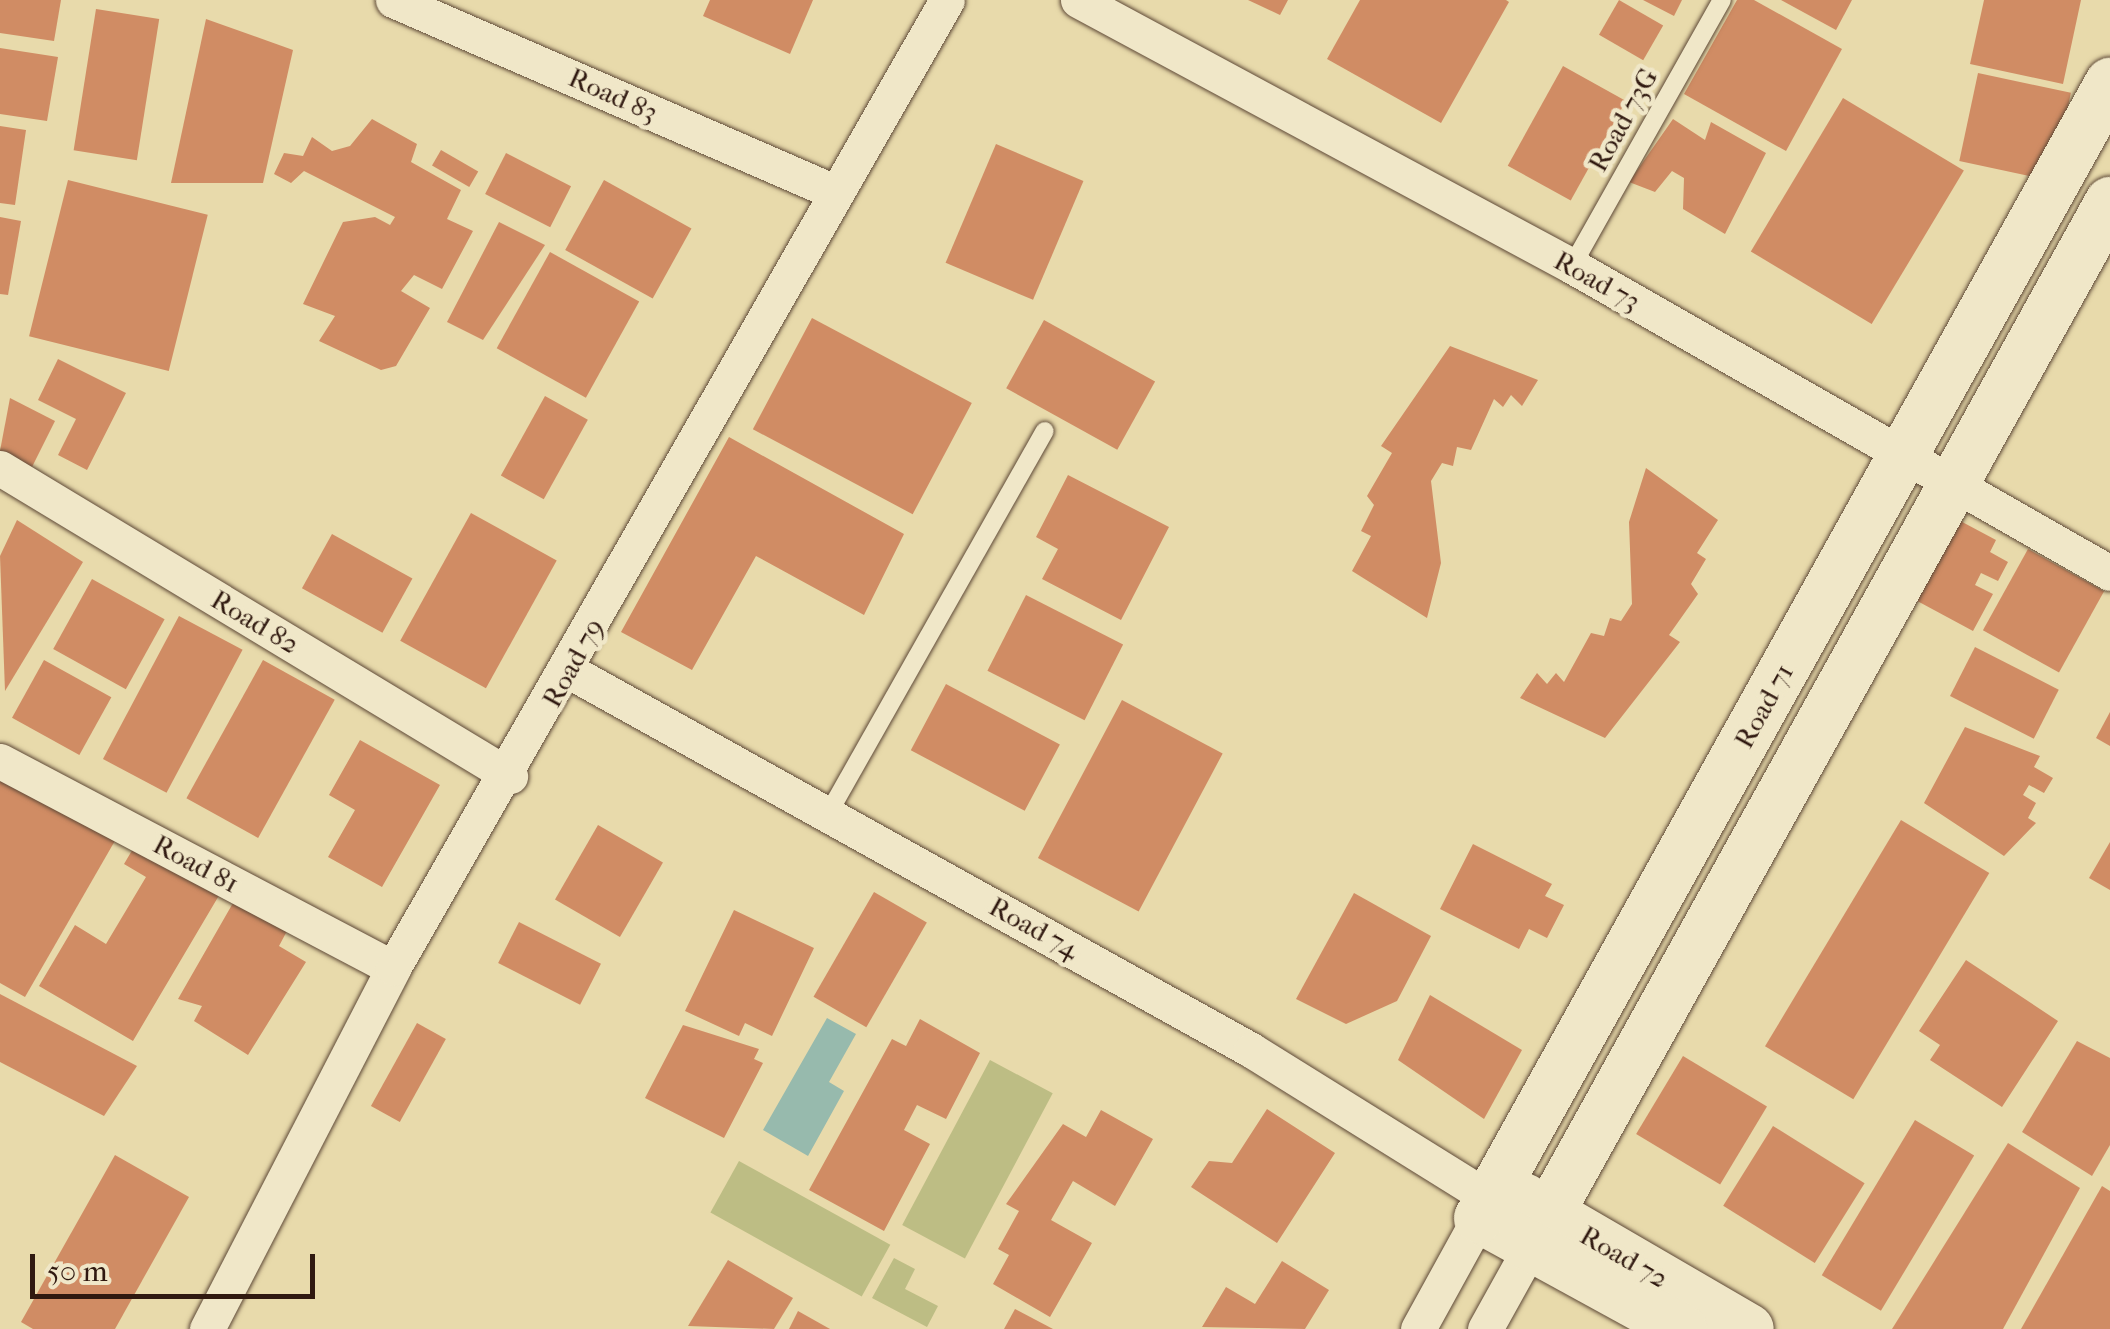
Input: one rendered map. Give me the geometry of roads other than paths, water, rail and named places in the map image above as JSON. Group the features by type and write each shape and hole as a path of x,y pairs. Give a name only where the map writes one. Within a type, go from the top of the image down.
{"street":[{"name":"Road 83","path":"393,0 833,192"},
{"name":"Road 79","path":"207,1329 393,968 510,776 833,192 947,0"},
{"name":"Road 73","path":"1078,0 1572,266 2110,573"},
{"name":"Road 71","path":"1418,1329 2110,83"},
{"path":"1485,1329 2110,202"},
{"name":"Road 82","path":"0,468 510,776"},
{"name":"Road 74","path":"569,670 1251,1050 1490,1200"},
{"name":"Road 81","path":"0,761 393,968"},
{"name":"Road 72","path":"1490,1200 1682,1329"},
{"name":"Road 72","path":"1541,1231 1749,1329"}],"lane":[{"name":"Road 73G","path":"1572,266 1722,0"},
{"path":"828,814 1045,432"}]}
